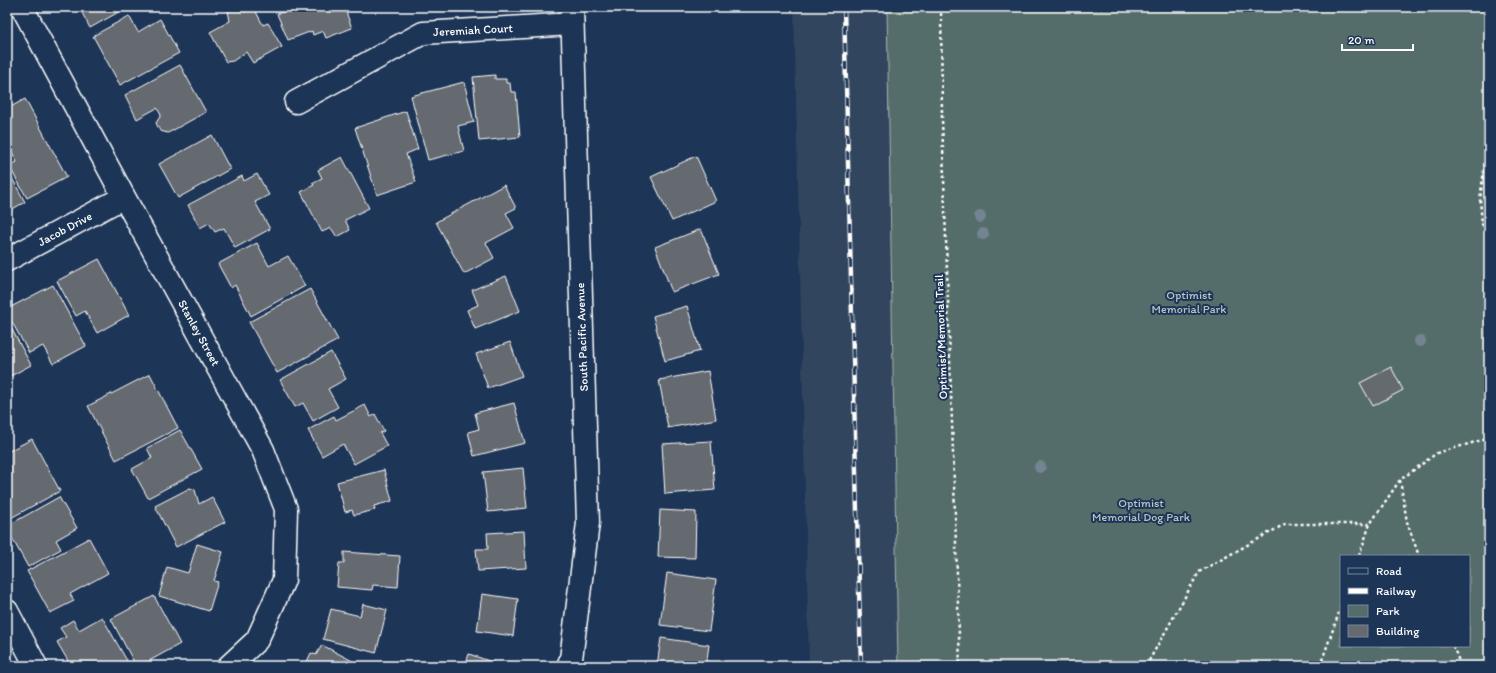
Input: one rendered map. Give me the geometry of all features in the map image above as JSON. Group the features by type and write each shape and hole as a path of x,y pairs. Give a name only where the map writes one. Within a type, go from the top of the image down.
{"street":[{"name":"Stanley Street","path":"22,7 263,450 286,509 284,580 257,640 229,666"},
{"name":"Jeremiah Court","path":"296,102 423,33 572,16"},
{"name":"South Pacific Avenue","path":"568,666 572,659 588,523 572,16"},
{"name":"Jacob Drive","path":"7,260 124,197"},
{"path":"7,611 36,666"}],"path":[{"name":"Optimist/Memorial Trail","path":"941,7 942,118 960,666"},
{"path":"1088,7 1098,9 1115,7"},
{"path":"1489,134 1480,199 1482,224 1489,237"},
{"path":"1359,555 1370,524 1400,480 1437,453 1489,438"},
{"path":"1400,480 1407,522 1419,555"},
{"path":"1146,666 1199,572 1285,524 1370,524"},
{"path":"1320,666 1340,610"},
{"path":"1453,647 1461,666"}],"shaded area":[{"path":"794,7 887,7 898,666 809,666"}],"green space":[{"name":"Optimist Memorial Park","path":"887,7 1489,7 1489,666 898,666"}],"building":[{"path":"79,7 123,7 124,9 90,28"},
{"path":"239,7 245,12 254,8 263,25 268,23 282,47 253,63 246,52 233,61 226,62 210,32 230,21 228,11"},
{"path":"292,7 344,7 352,28 326,38 323,31 313,35 312,31 288,40 277,14 293,8"},
{"path":"129,16 138,32 160,19 179,53 120,85 93,36"},
{"path":"180,65 206,112 168,133 160,131 156,123 161,115 157,108 137,119 125,95"},
{"path":"495,75 495,79 506,79 506,83 510,83 511,92 516,92 520,137 479,141 473,77"},
{"path":"464,82 474,122 458,126 464,151 428,160 411,96"},
{"path":"25,99 67,177 27,198 9,166 17,162 7,142 7,109"},
{"path":"406,111 418,149 406,154 416,182 377,195 355,128"},
{"path":"212,135 230,169 178,198 159,164"},
{"path":"696,156 716,201 672,221 651,177"},
{"path":"342,157 369,208 345,220 350,230 337,237 331,228 322,232 301,192 314,185 312,183 322,178 318,170"},
{"path":"7,169 25,202 7,212"},
{"path":"257,174 269,195 255,202 270,229 235,248 224,228 215,232 209,223 200,228 188,205 242,176 244,181"},
{"path":"504,185 516,208 506,213 514,228 486,243 494,258 464,274 436,222"},
{"path":"701,229 719,274 672,292 655,247"},
{"path":"257,243 269,266 288,256 305,286 251,316 235,285 231,288 218,264"},
{"path":"99,259 129,315 97,333 85,311 76,316 57,281"},
{"path":"506,276 520,311 475,329 467,310 478,305 472,290"},
{"path":"53,285 86,346 53,364 43,346 29,353 7,313 7,309"},
{"path":"310,289 338,340 277,373 249,322"},
{"path":"687,306 700,351 665,361 653,316"},
{"path":"7,320 31,365 7,378"},
{"path":"510,342 522,376 488,388 476,354"},
{"path":"331,352 346,379 328,389 338,407 313,421 303,403 295,407 280,380"},
{"path":"1391,367 1403,390 1373,406 1360,383"},
{"path":"708,371 716,419 668,428 659,380"},
{"path":"150,374 178,428 116,460 88,406"},
{"path":"514,403 525,443 474,456 468,432 479,429 475,413"},
{"path":"365,405 371,417 375,414 384,431 380,433 387,446 354,464 343,444 322,456 308,430 334,416 336,420"},
{"path":"180,430 202,469 148,498 132,469 152,458 147,448"},
{"path":"32,439 60,491 7,520 7,491 11,489 7,485 7,452"},
{"path":"711,441 715,490 665,494 662,444"},
{"path":"523,468 527,508 488,512 483,472"},
{"path":"384,470 392,501 374,506 375,510 354,515 352,510 345,512 337,482"},
{"path":"190,488 195,490 199,504 212,497 225,522 176,547 155,506"},
{"path":"59,497 77,528 56,540 61,549 28,567 7,529 7,526"},
{"path":"660,510 696,512 695,558 658,557"},
{"path":"524,531 526,568 478,571 476,549 488,549 487,533"},
{"path":"89,538 108,573 70,594 74,601 50,613 27,571"},
{"path":"197,544 223,552 214,581 218,582 209,611 159,596 167,567 188,573"},
{"path":"344,552 400,556 398,587 373,585 372,590 337,587 339,563 344,563"},
{"path":"667,573 716,580 709,631 660,625"},
{"path":"482,594 518,599 513,636 477,631"},
{"path":"154,596 180,644 140,666 136,666 111,619"},
{"path":"363,604 387,610 376,653 323,639 331,609 360,616"},
{"path":"102,617 130,666 71,666 57,642 66,637 60,628 73,620 79,630"},
{"path":"661,638 709,645 706,666 657,666"},
{"path":"322,645 362,666 305,666 311,653 316,655"},
{"path":"469,654 503,666 465,666"}],"railway":[{"path":"844,7 861,666"}],"park label":[{"name":"Optimist Memorial Dog Park","path":"1141,510"}]}
